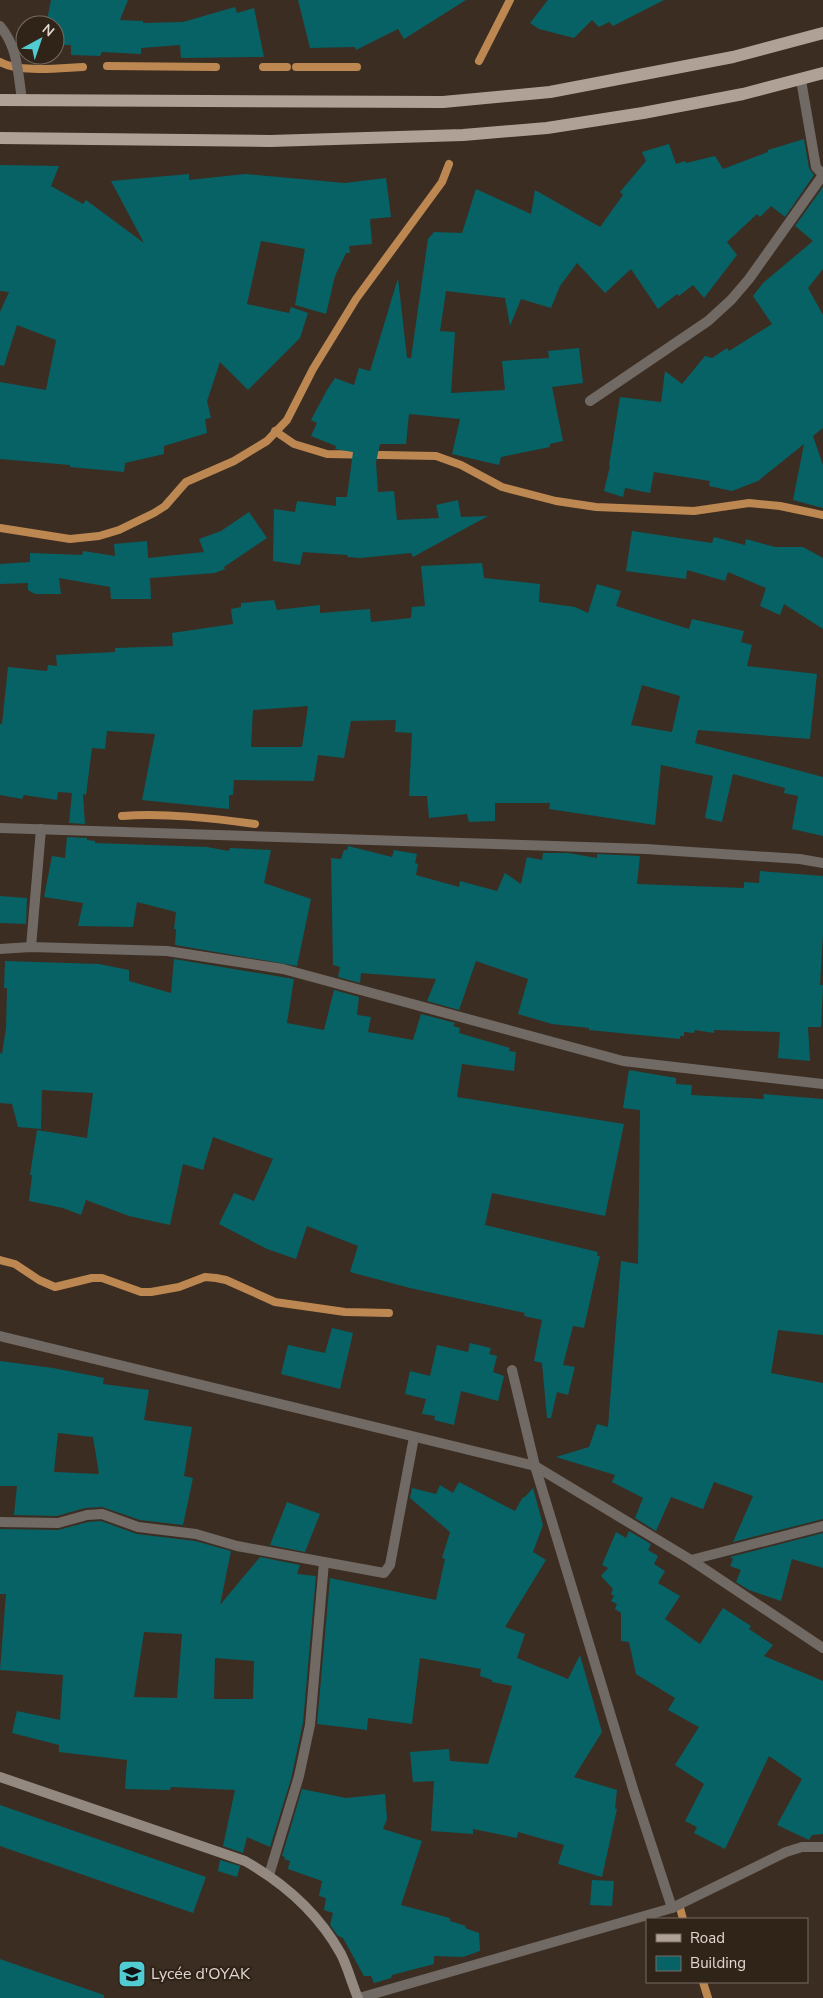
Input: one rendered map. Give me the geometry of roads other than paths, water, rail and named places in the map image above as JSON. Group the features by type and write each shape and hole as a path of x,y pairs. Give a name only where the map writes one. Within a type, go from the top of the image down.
{"main road":[{"path":"0,100 452,101 550,92 733,58 823,33"},
{"path":"0,138 270,141 463,135 547,128 643,113 743,94 801,80 823,72"},
{"path":"0,1777 245,1861 269,1875 301,1901 325,1929 341,1955 358,1998"}],"street":[{"path":"0,26 8,36 16,55 22,100"},
{"path":"590,401 708,321 731,300 749,279 823,175 816,167 801,80"},
{"path":"0,828 646,849 823,863"},
{"path":"31,947 41,829"},
{"path":"0,949 31,947 167,951 283,969 623,1061 823,1084"},
{"path":"0,1336 534,1466 691,1560 823,1648"},
{"path":"512,1370 534,1466 634,1792 672,1908"},
{"path":"0,1522 58,1523 87,1515 102,1514 138,1527 196,1534 237,1546 384,1573 390,1565 414,1437"},
{"path":"691,1560 823,1526"},
{"path":"269,1875 306,1751 310,1725 324,1562"},
{"path":"358,1998 672,1908 786,1852 802,1847 823,1847"}],"waterway":[{"path":"479,61 510,0"},
{"path":"0,62 18,68 29,69 83,67"},
{"path":"107,66 216,67"},
{"path":"263,67 287,67"},
{"path":"296,67 357,67"},
{"path":"0,528 70,539 99,536 119,530 165,506 186,482 234,461 267,441 287,420 313,369 356,299 442,182 449,164"},
{"path":"275,431 294,444 327,454 436,456 461,465 502,487 556,501 596,507 694,511 749,503 780,506 823,515"},
{"path":"122,816 155,815 255,824"},
{"path":"0,1260 15,1264 39,1280 55,1287 92,1278 102,1278 141,1292 151,1292 179,1287 205,1277 226,1280 275,1302 345,1312 389,1313"},
{"path":"680,1908 683,1918"},
{"path":"703,1983 708,1998"}],"place":[{"name":"Lycée d'OYAK","path":"132,1974"}]}
